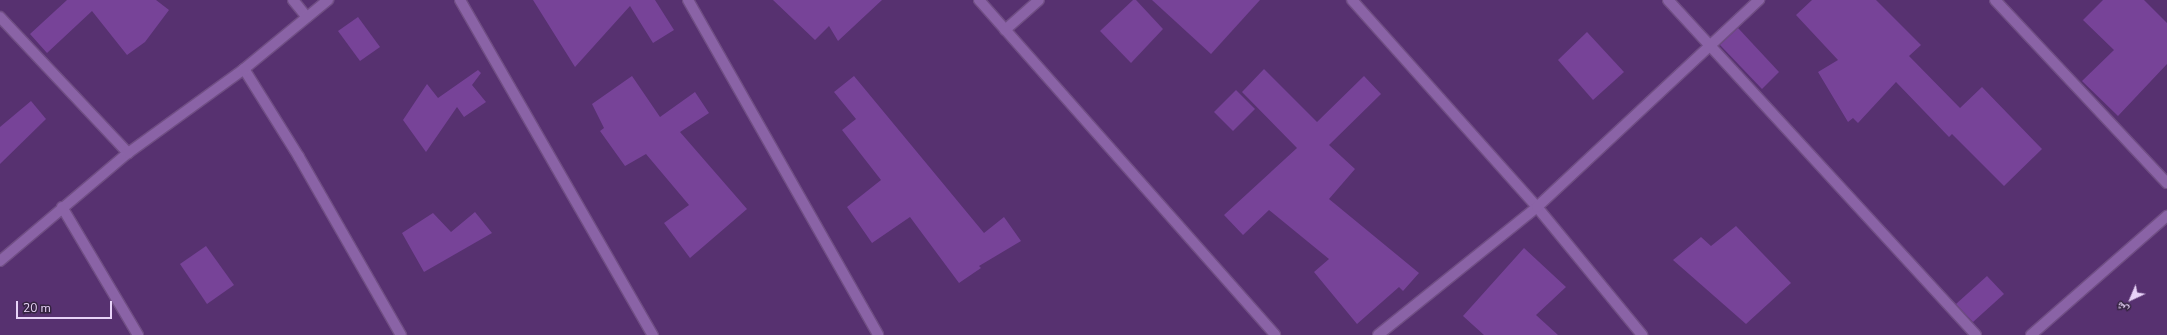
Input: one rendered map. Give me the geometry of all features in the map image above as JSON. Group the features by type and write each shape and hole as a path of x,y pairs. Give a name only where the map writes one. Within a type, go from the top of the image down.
{"street":[{"path":"293,0 307,18"},
{"path":"0,261 62,207 128,153 244,69 328,0"},
{"path":"460,0 653,335"},
{"path":"688,0 878,335"},
{"path":"979,0 1275,335"},
{"path":"1005,30 1039,0"},
{"path":"1352,0 1537,208 1642,335"},
{"path":"1668,0 1976,335"},
{"path":"1378,335 1537,208 1710,44 1759,0"},
{"path":"1994,0 2167,183"},
{"path":"0,17 128,153"},
{"path":"244,69 299,157 401,335"},
{"path":"62,207 138,335"},
{"path":"2031,335 2167,216"}],"building":[{"path":"67,0 156,0 169,10 145,42 127,55 92,11 47,53 30,34"},
{"path":"533,0 655,0 674,30 653,43 630,6 575,67"},
{"path":"773,0 882,0 838,41 829,26 815,40"},
{"path":"1133,0 1136,0 1163,29 1131,63 1100,31"},
{"path":"1152,0 1260,0 1211,54"},
{"path":"1812,0 1876,0 1921,45 1909,56 1960,108 1982,87 2042,149 2004,186 1952,134 1949,137 1896,82 1858,123 1853,118 1848,122 1818,72 1838,60 1796,15"},
{"path":"2103,0 2144,0 2167,23 2167,64 2118,116 2082,81 2114,50 2083,20"},
{"path":"358,17 380,47 360,61 338,31"},
{"path":"1738,28 1779,72 1762,89 1720,45"},
{"path":"1587,32 1624,72 1593,100 1558,60"},
{"path":"1264,69 1317,122 1364,76 1381,94 1329,145 1355,169 1329,199 1419,273 1403,291 1399,287 1357,324 1314,272 1329,259 1269,210 1243,235 1224,215 1297,148 1242,92"},
{"path":"478,70 481,73 472,85 486,102 464,117 457,107 426,152 403,120 427,84 438,98"},
{"path":"632,76 660,117 695,92 709,113 680,132 747,209 690,258 664,223 689,205 646,154 625,166 600,131 604,128 592,104"},
{"path":"854,76 984,233 1004,217 1021,241 979,266 981,268 959,283 910,217 872,243 847,207 881,180 842,130 856,119 834,92"},
{"path":"1236,90 1255,109 1233,131 1214,112"},
{"path":"31,101 46,119 0,164 0,127"},
{"path":"475,212 492,233 424,272 402,233 433,213 451,232"},
{"path":"1736,226 1791,283 1746,324 1673,260 1701,237 1711,246"},
{"path":"206,246 234,285 207,304 180,264"},
{"path":"1524,248 1566,287 1536,315 1558,335 1484,335 1463,316"},
{"path":"1987,276 2004,294 1973,322 1956,304"}]}
